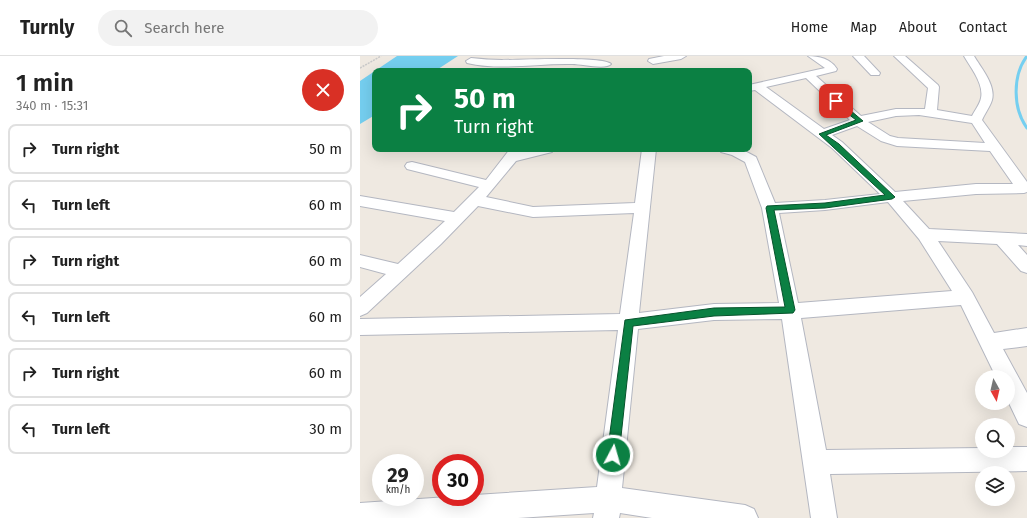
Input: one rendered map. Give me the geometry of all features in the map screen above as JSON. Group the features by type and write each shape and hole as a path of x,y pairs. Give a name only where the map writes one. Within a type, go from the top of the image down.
{"street":[{"path":"653,63 681,56"},
{"path":"753,87 832,69 813,56"},
{"path":"858,56 875,73"},
{"path":"899,56 934,87 931,111"},
{"path":"969,56 984,85 987,98 976,120"},
{"path":"471,61 500,63 572,61 609,62 598,68"},
{"path":"810,75 845,110 879,135 897,142 993,147"},
{"path":"753,87 822,134 892,197 925,235 966,297 1004,370"},
{"path":"822,134 884,114 931,111 976,120 993,147 1026,191"},
{"path":"360,308 458,218 489,185 514,154 527,152"},
{"path":"607,508 649,152"},
{"path":"737,152 751,160 770,208 790,310 824,518"},
{"path":"412,166 489,185"},
{"path":"770,208 825,205 976,189 1026,191"},
{"path":"475,200 533,212 642,208"},
{"path":"360,201 458,218"},
{"path":"925,235 1027,240"},
{"path":"1002,239 1027,266"},
{"path":"360,261 401,271"},
{"path":"360,327 628,322 714,312 790,310 966,297"},
{"path":"990,342 1027,337"},
{"path":"1015,392 1027,416"},
{"path":"816,462 1027,459"},
{"path":"360,516 607,508 745,518"}],"path":[{"path":"360,68 381,56"}],"water":[{"path":"397,56 458,56 440,68 379,68"},
{"path":"372,73 372,117 360,124 360,81"}],"waterway":[{"path":"1027,56 1019,73 1016,92 1019,112 1027,128"}],"route":[{"path":"613,455 628,322 714,312 790,310 770,208 825,205 892,197 822,134 860,121 836,101"}]}
